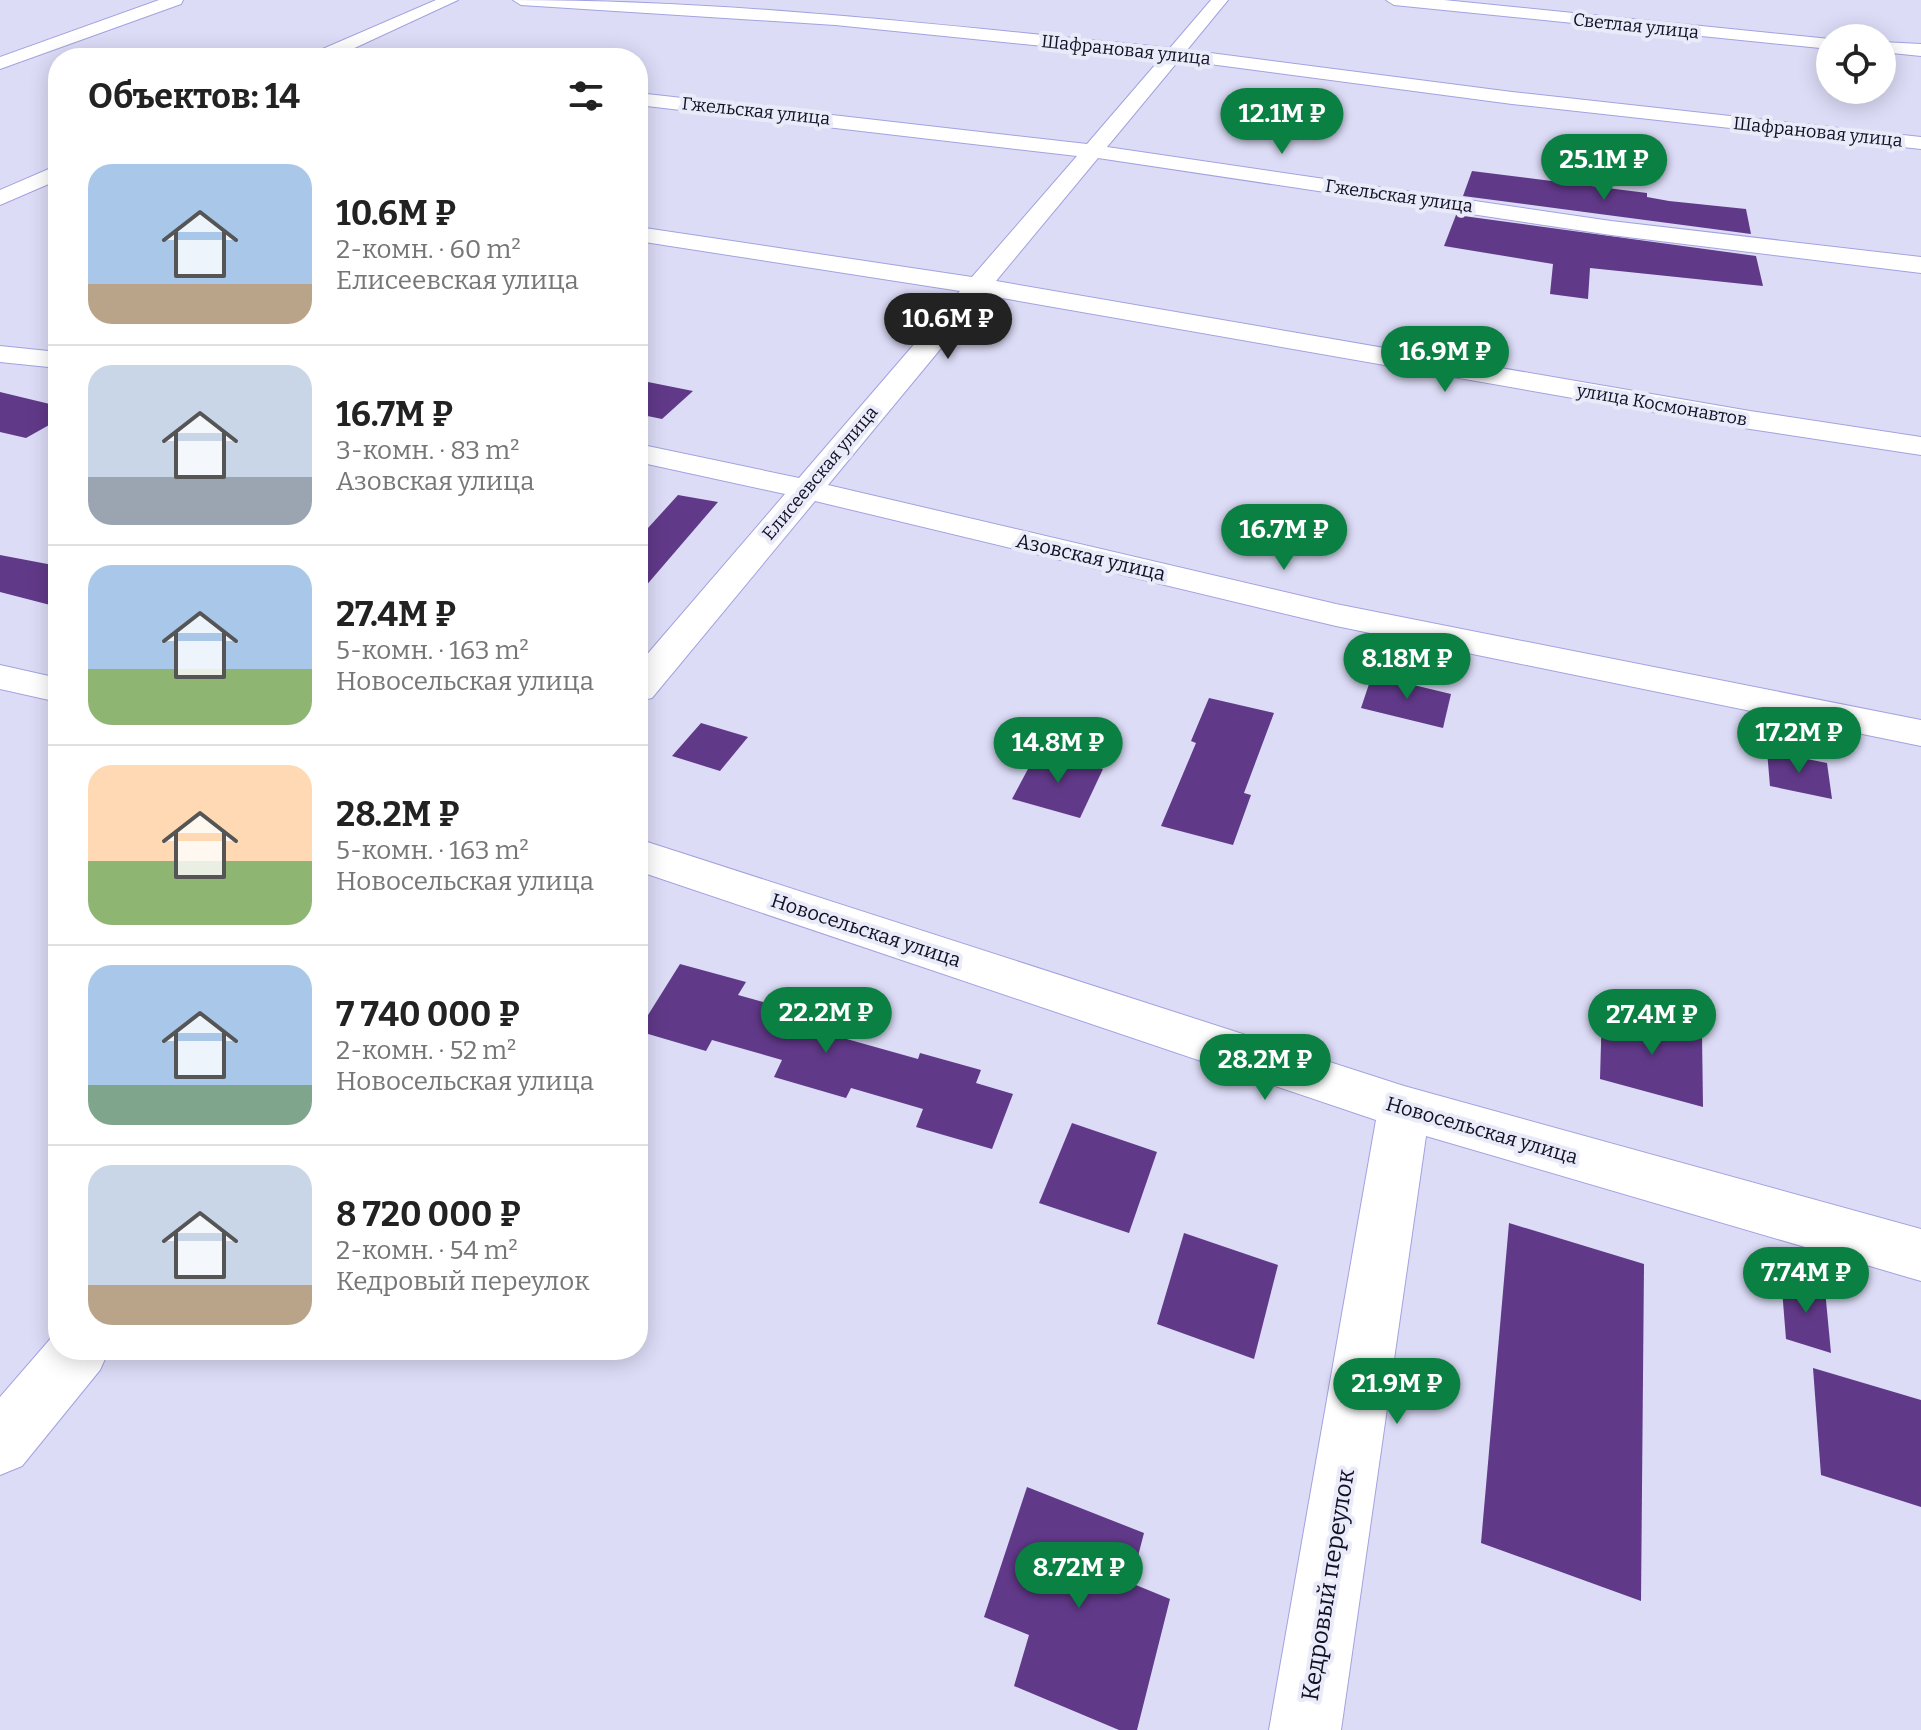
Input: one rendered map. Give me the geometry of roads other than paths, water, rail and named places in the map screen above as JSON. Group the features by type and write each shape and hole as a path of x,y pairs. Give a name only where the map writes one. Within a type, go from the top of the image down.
{"street":[{"path":"0,63 175,0"},
{"path":"341,48 450,0"},
{"name":"Шафрановая улица","path":"521,0 835,20 1174,54 1919,148"},
{"name":"Елисеевская улица","path":"648,677 1220,0"},
{"name":"Светлая улица","path":"1394,0 1816,43"},
{"path":"1896,48 1921,50"},
{"name":"Гжельская улица","path":"648,100 1092,151 1611,228 1921,265"},
{"path":"0,176 48,176"},
{"path":"0,198 48,178"},
{"name":"улица Космонавтов","path":"648,236 978,286 1735,417 1921,446"},
{"path":"0,354 48,359"},
{"name":"Азовская улица","path":"648,455 806,489 1336,615 1921,733"},
{"path":"0,677 48,688"},
{"name":"Новосельская улица","path":"648,858 1404,1108 1921,1255"},
{"name":"Кедровый переулок","path":"1305,1730 1404,1108"},
{"path":"0,1444 71,1360"}]}
